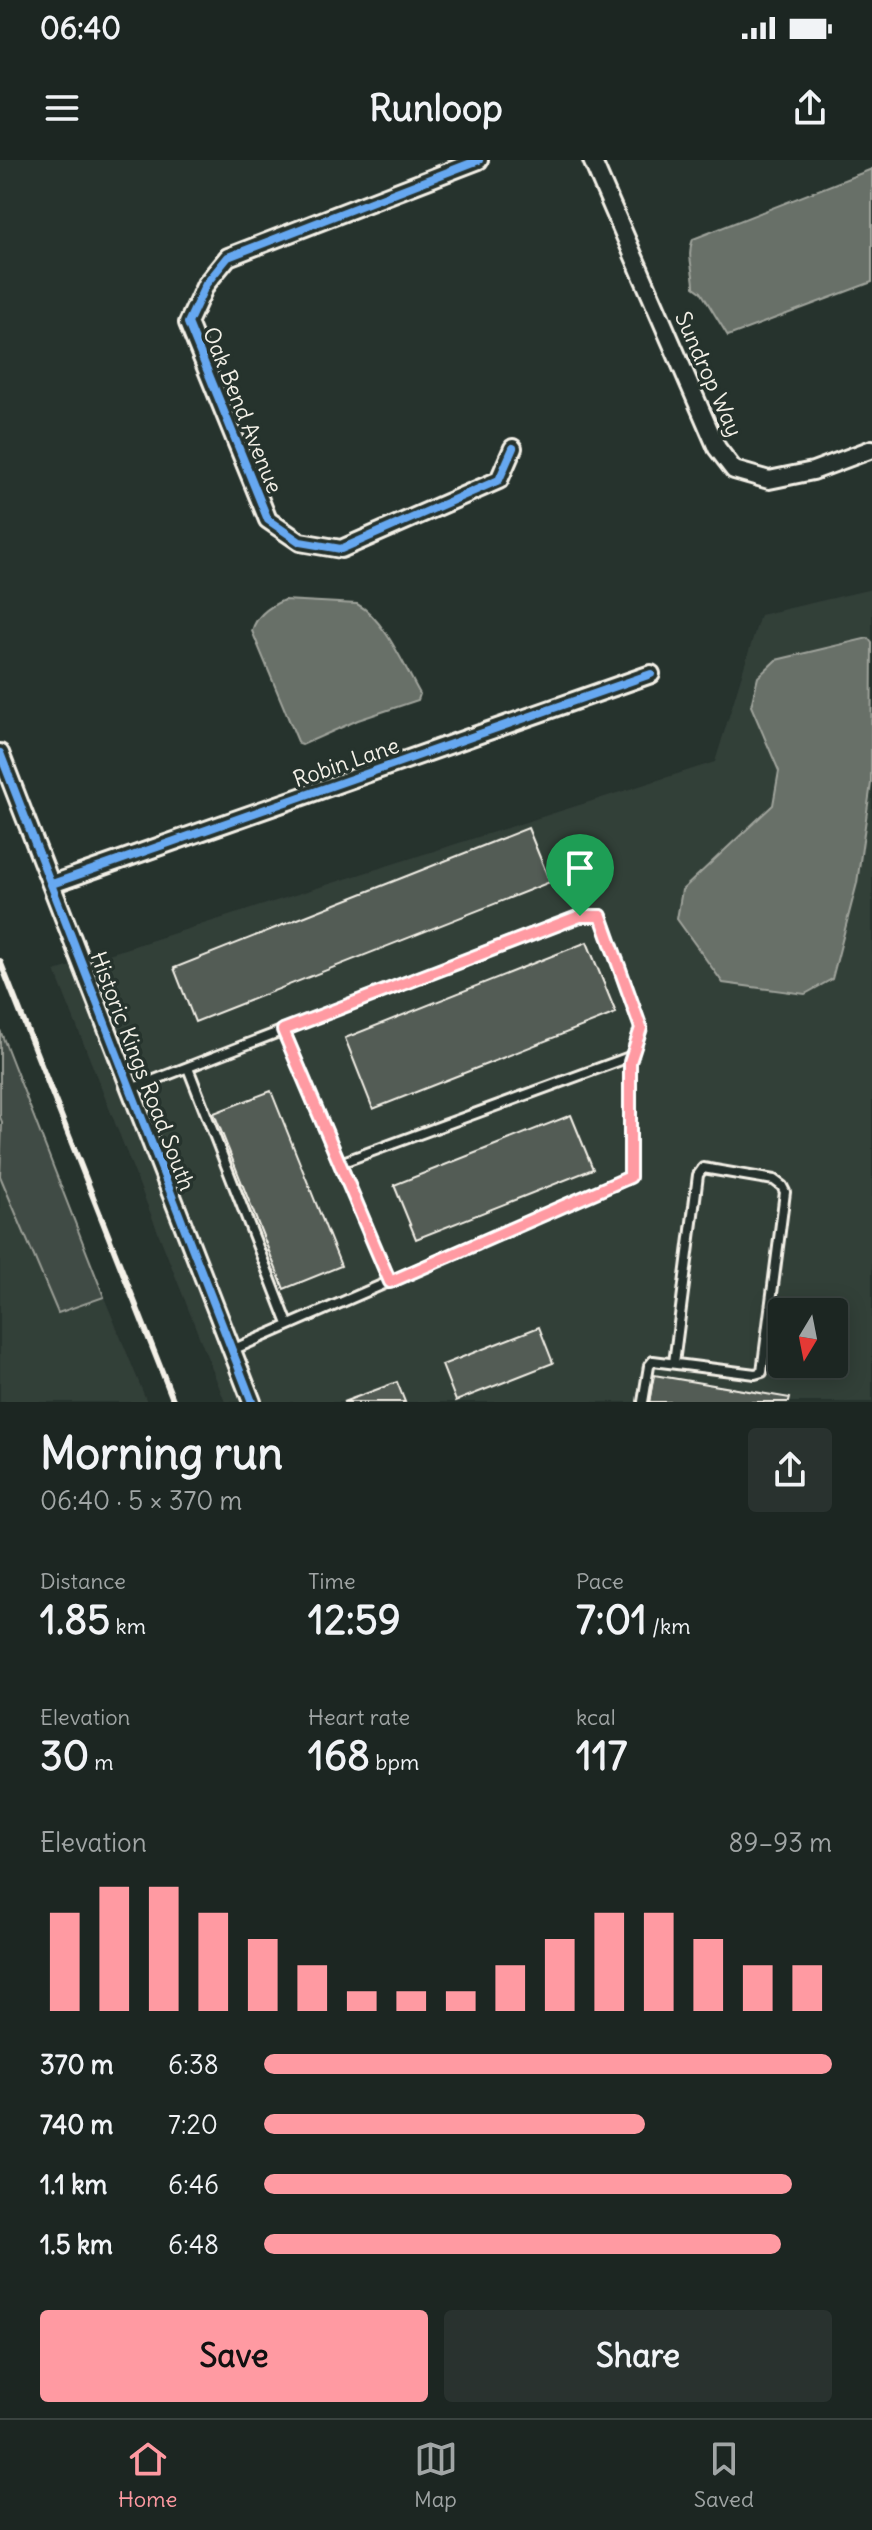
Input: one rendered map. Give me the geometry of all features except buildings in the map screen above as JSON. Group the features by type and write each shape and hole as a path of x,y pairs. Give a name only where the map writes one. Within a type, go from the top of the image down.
{"street":[{"name":"Oak Bend Avenue","path":"479,160 228,257 206,284 188,323 268,520 300,542 341,549 484,487 499,480 513,448"},
{"name":"Sundrop Way","path":"592,160 717,448 734,470 769,480 813,471 872,449"},
{"name":"Robin Lane","path":"52,884 651,674"},
{"name":"Historic Kings Road South","path":"0,753 252,1402"}],"lane":[{"path":"131,1089 580,916 601,916 641,1028 630,1062 630,1177 232,1350"},
{"path":"283,1030 390,1282"},
{"path":"340,1163 632,1056"},
{"path":"188,1068 288,1324"},
{"path":"643,1402 649,1366 653,1361 755,1374 762,1372 785,1192 774,1180 703,1168 698,1175 674,1363"}],"shaded area":[{"path":"872,169 872,282 728,336 701,292 694,287 690,257 693,239"},
{"path":"872,589 872,1402 225,1402 55,971 715,762 760,615"},
{"path":"284,600 357,604 367,611 393,644 420,694 418,700 299,744 252,631 264,612"},
{"path":"868,638 872,643 871,783 857,883 832,979 805,994 723,983 677,919 682,890 773,805 779,771 751,706 758,677 776,660"},
{"path":"0,1030 104,1297 58,1313 0,1176"},
{"path":"0,1176 58,1312 104,1297 147,1402 0,1402"}],"railway":[{"path":"0,961 174,1402"}],"cycle path":[{"path":"479,160 228,257 206,284 188,323 268,520 300,542 341,549 499,480 513,448"},
{"path":"52,884 651,674"},
{"path":"0,753 252,1402"}],"route":[{"path":"580,916 601,916 641,1028 630,1062 630,1177 390,1282 283,1030 580,916"}]}
